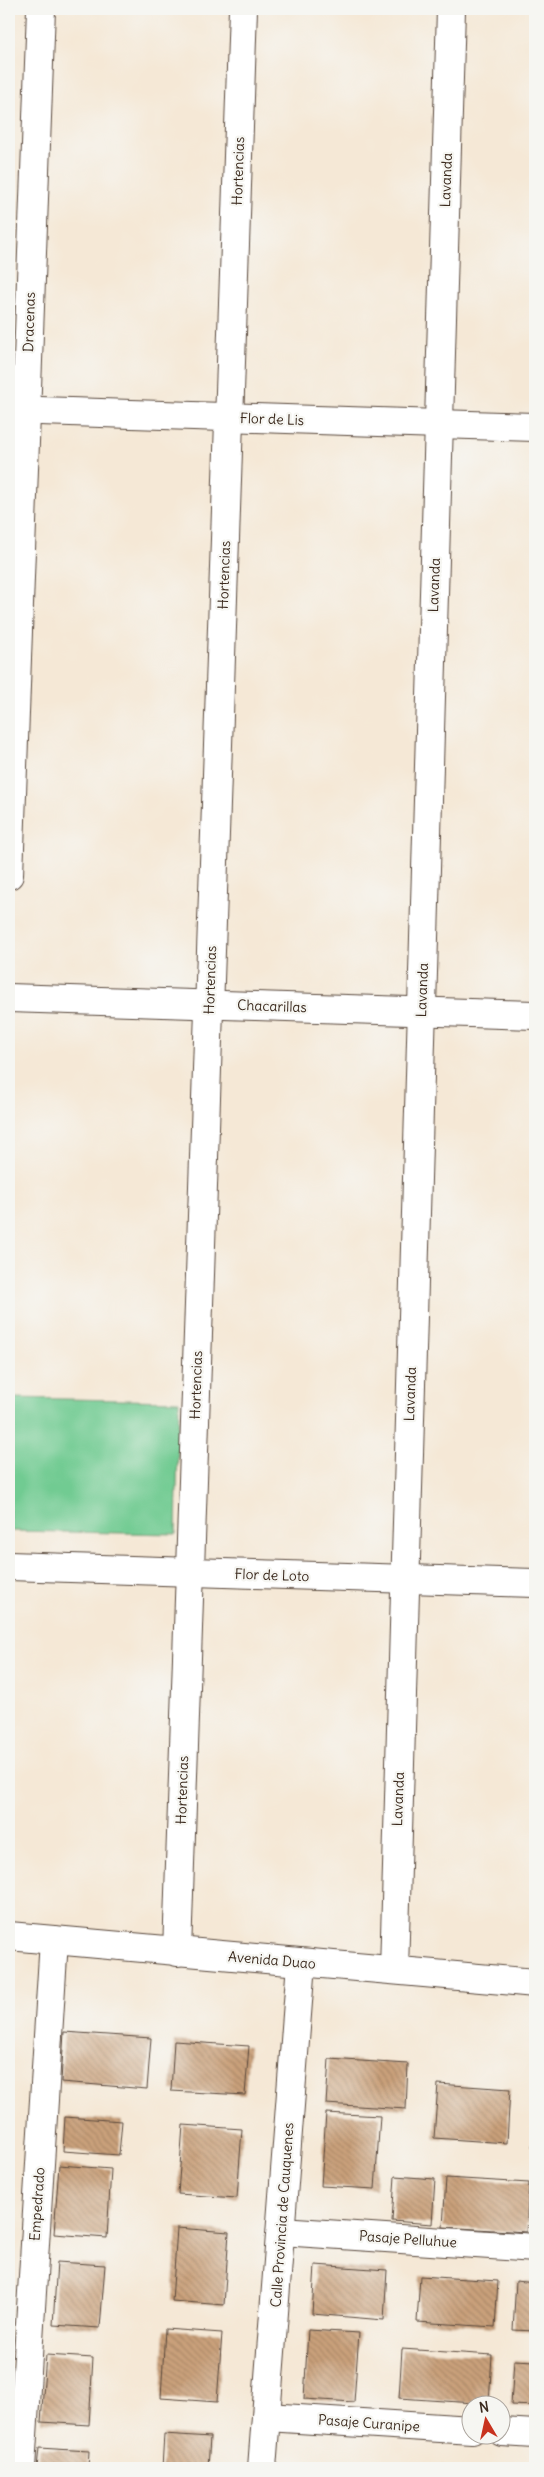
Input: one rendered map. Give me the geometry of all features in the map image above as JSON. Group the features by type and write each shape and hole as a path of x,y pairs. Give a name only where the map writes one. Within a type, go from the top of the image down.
{"street":[{"name":"Dracenas","path":"9,875 17,410 40,9"},
{"name":"Hortencias","path":"177,1952 243,9"},
{"name":"Lavanda","path":"394,1970 451,9"},
{"name":"Flor de Lis","path":"17,410 535,427"},
{"name":"Chacarillas","path":"9,998 535,1015"},
{"name":"Flor de Loto","path":"9,1566 535,1583"},
{"name":"Avenida Duao","path":"9,1936 535,1983"},
{"name":"Empedrado","path":"21,2468 54,1940"},
{"name":"Calle Provincia de Cauquenes","path":"262,2468 301,1962"},
{"name":"Pasaje Pelluhue","path":"281,2231 535,2248"},
{"name":"Pasaje Curanipe","path":"267,2417 462,2429"},
{"path":"512,2433 535,2434"}],"green space":[{"path":"11,1398 179,1401 176,1534 9,1531"}],"building":[{"path":"64,2032 151,2038 147,2089 61,2082"},
{"path":"174,2041 249,2046 245,2095 171,2091"},
{"path":"329,2059 408,2064 406,2109 326,2104"},
{"path":"438,2084 510,2089 507,2143 434,2138"},
{"path":"326,2113 380,2116 375,2189 321,2186"},
{"path":"65,2117 122,2121 119,2155 63,2151"},
{"path":"534,2124 535,2148 532,2148"},
{"path":"183,2125 242,2129 237,2198 178,2194"},
{"path":"59,2165 111,2169 107,2238 54,2234"},
{"path":"395,2176 435,2179 432,2224 392,2221"},
{"path":"446,2178 529,2183 526,2232 443,2227"},
{"path":"177,2228 229,2232 224,2305 172,2301"},
{"path":"57,2262 105,2265 100,2328 53,2325"},
{"path":"315,2265 387,2270 384,2320 312,2314"},
{"path":"420,2276 498,2281 495,2327 417,2322"},
{"path":"516,2281 535,2283 535,2331 513,2330"},
{"path":"165,2329 222,2333 217,2402 161,2398"},
{"path":"308,2330 359,2333 354,2402 304,2399"},
{"path":"402,2349 492,2355 490,2394 462,2394 462,2402 399,2398"},
{"path":"46,2355 93,2358 89,2425 41,2422"},
{"path":"514,2360 535,2361 535,2406 512,2405"},
{"path":"164,2434 210,2437 208,2468 162,2468"},
{"path":"39,2448 89,2451 88,2468 37,2468"},
{"path":"406,2464 447,2467 447,2468 406,2468"}]}
